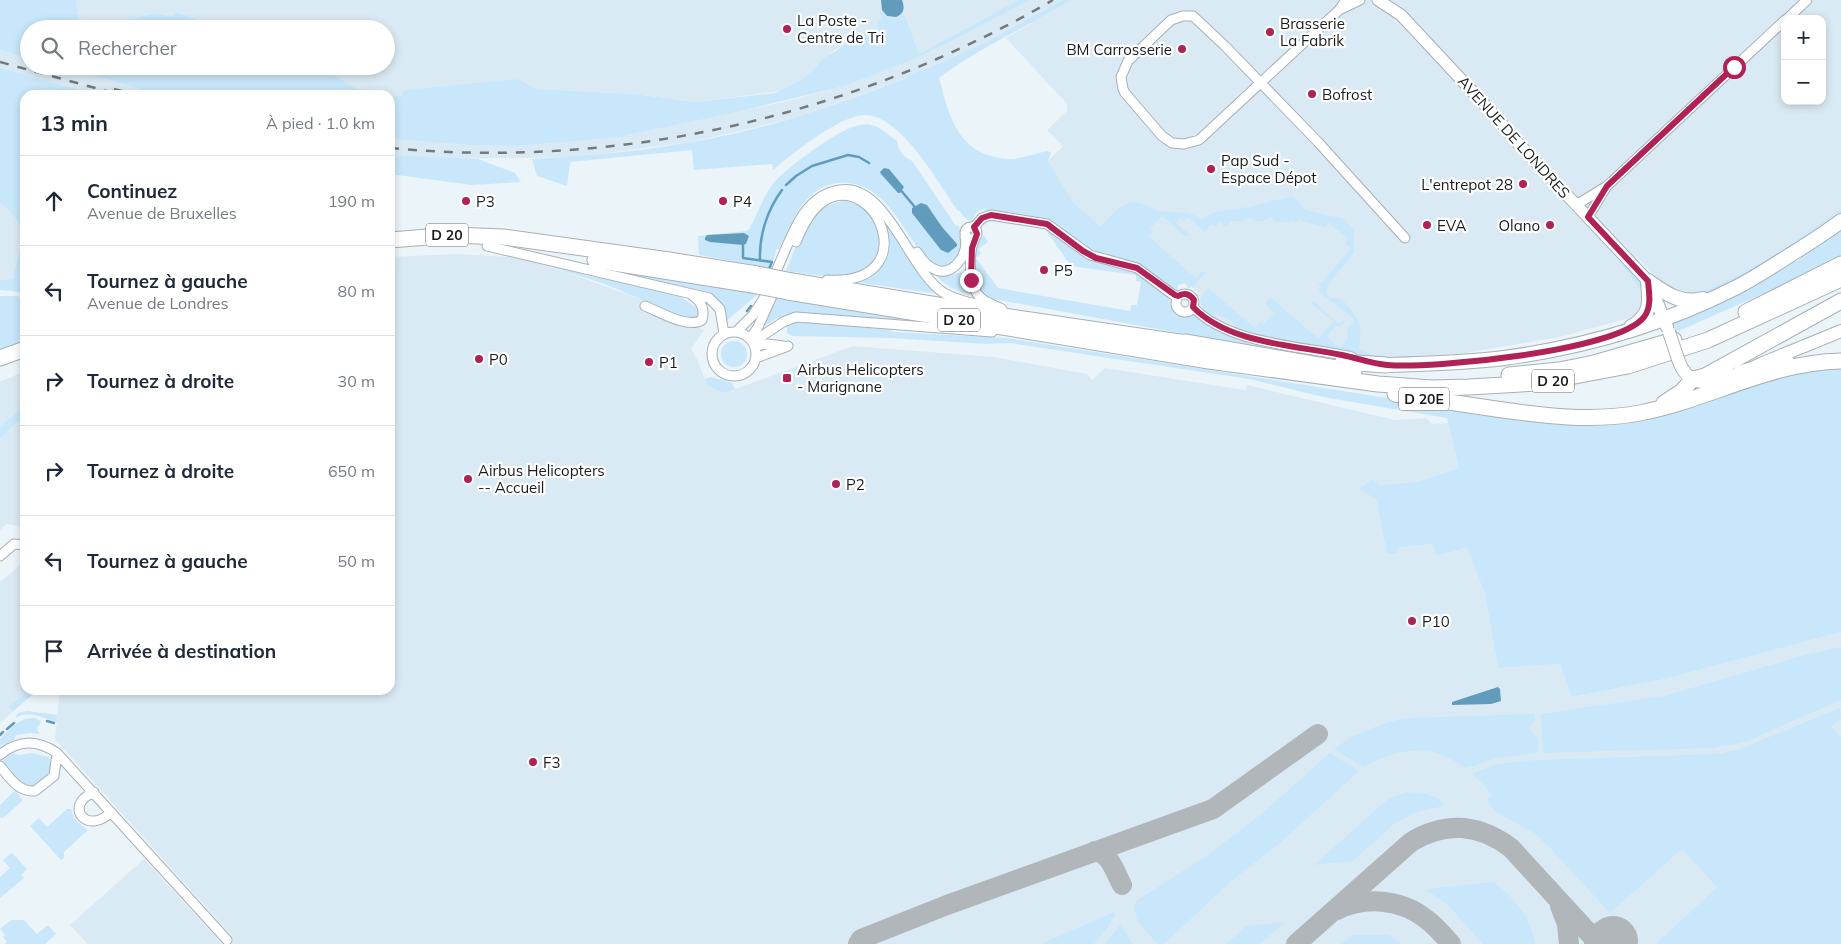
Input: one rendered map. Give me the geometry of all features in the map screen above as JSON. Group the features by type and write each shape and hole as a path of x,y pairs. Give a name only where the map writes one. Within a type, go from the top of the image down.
{"highway":[{"name":"D 20","path":"395,240 453,235 503,237 651,257 754,280"},
{"name":"D 20","path":"395,250 430,246 486,246 754,280 788,279 1134,342 1209,361 1405,386 1469,387 1538,383 1628,366 1708,340 1841,279"},
{"path":"1746,312 1841,264"},
{"name":"D 20","path":"1134,342 1185,342 1378,374 1432,378 1502,376 1559,370 1629,354 1704,330 1841,270"},
{"name":"D 20E","path":"1640,413 1675,397 1693,379 1705,376 1841,301"},
{"path":"1185,342 1386,366"},
{"path":"0,358 20,351"},
{"name":"D 20E","path":"1209,361 1336,385 1550,417 1597,418 1640,413 1678,404 1777,370 1816,362 1841,362"},
{"path":"0,368 20,362"}],"main road":[{"path":"1386,366 1502,358 1615,336 1664,319 1736,288 1841,221"},
{"path":"1648,281 1668,295 1692,301 1736,288"},
{"path":"1648,281 1678,359 1684,372 1693,379 1706,382 1805,358 1841,357"},
{"path":"1615,336 1634,325 1646,315 1649,306 1648,281"},
{"path":"1741,372 1841,331"}],"street":[{"path":"1346,0 1339,10 1259,83 1199,140 1184,144 1172,143 1162,136 1125,93 1121,82 1121,77 1128,61 1171,20 1183,16 1193,16 1225,46 1259,83 1318,142 1405,238"},
{"path":"1339,10 1360,0"},
{"name":"AVENUE DE LONDRES","path":"1378,0 1401,15"},
{"name":"AVENUE DE LONDRES","path":"1392,0 1401,15 1648,281"},
{"path":"1791,15 1807,0"},
{"path":"1576,205 1607,186 1781,25"},
{"path":"1588,217 1607,186"},
{"path":"788,279 796,225 806,210 818,198 831,191 845,189 871,198 926,276 944,293 968,302 1047,316 1134,342"},
{"path":"845,196 866,204 875,214 885,236 884,250 878,263 866,273 839,281 788,279 803,227 812,213 823,202 833,197 845,196"},
{"path":"899,236 912,245 924,262 934,270 943,271 952,268 960,262 970,237 977,232 974,227 982,218 991,215 1047,224 1090,255 1137,268 1169,292 1178,296 1183,294 1190,295 1194,300 1193,307 1186,313 1180,312 1175,305 1178,296"},
{"path":"970,237 972,248 971,277 975,290 982,299 1002,308"},
{"path":"486,246 709,298 717,304 722,314 724,334"},
{"path":"952,268 965,270 971,277"},
{"path":"645,306 682,322 698,323 702,320 703,306 690,295"},
{"path":"736,332 769,295 753,342 756,358 750,370 741,375 730,376 719,371 713,362 712,352 715,342 724,334 736,332 746,335 753,342 788,346 756,358"},
{"path":"1193,307 1212,322 1243,336 1386,366"},
{"path":"753,342 783,322 796,317 1134,342"},
{"path":"0,556 14,544 20,545"},
{"path":"0,755 13,746 31,743 48,746 57,753 227,940"},
{"path":"0,766 17,786 27,791 35,791 54,776 57,753"},
{"path":"94,792 82,800 79,806 80,814 85,820 99,821 111,812"}],"shaded area":[{"path":"0,0 76,0 78,18 82,20 20,20 20,56 0,50"},
{"path":"76,0 1018,0 919,54 904,14 896,19 889,19 883,15 879,8 881,20 878,29 861,32 818,63 801,80 782,91 696,102 634,94 536,89 519,79 404,94 395,97 395,90 356,88 335,75 395,75 395,20 185,20 159,14 126,20 81,20 78,18"},
{"path":"1018,0 1030,0 952,41 911,60 845,86 624,137 518,146 468,145 395,139 395,97 401,96 405,90 519,79 536,89 634,94 696,102 776,93 801,80 822,59 836,51 854,36 878,29 877,21 881,20 879,8 886,17 890,18 897,18 904,13 919,54"},
{"path":"1030,0 1062,0 990,40 931,67 910,74 905,79 797,117 745,130 691,142 578,157 455,159 395,155 395,139 468,145 518,146 624,137 783,102 845,86 952,41"},
{"path":"1062,0 1071,0 970,57 939,78 952,120 967,142 977,150 990,156 1007,159 1048,151 1051,153 1048,161 1073,203 1100,226 1120,208 1132,203 1140,203 1160,211 1192,214 1202,219 1215,212 1248,207 1293,196 1305,210 1344,219 1354,230 1354,253 1326,290 1330,298 1342,299 1356,316 1361,332 1359,348 1380,357 1462,355 1507,350 1572,337 1624,323 1639,313 1643,300 1639,288 1622,266 1628,264 1642,282 1648,295 1646,309 1641,316 1629,324 1588,337 1541,348 1493,356 1444,361 1420,362 1374,359 1254,335 1235,329 1235,323 1216,314 1212,315 1201,306 1200,300 1208,288 1255,328 1260,323 1263,325 1274,313 1265,304 1270,297 1318,338 1334,322 1311,303 1313,301 1339,324 1345,321 1342,326 1335,326 1327,337 1340,348 1348,338 1347,330 1354,322 1354,319 1318,291 1321,287 1318,284 1322,282 1351,248 1345,244 1348,239 1329,223 1325,227 1303,222 1299,219 1296,222 1291,220 1289,222 1276,222 1270,216 1266,221 1264,219 1263,221 1255,221 1251,218 1243,221 1231,221 1226,227 1220,222 1216,226 1211,224 1205,232 1188,217 1185,221 1180,218 1176,223 1189,234 1186,237 1162,216 1150,229 1153,232 1149,237 1196,278 1202,271 1205,273 1193,287 1188,288 1185,283 1178,285 1177,290 1139,264 1091,251 1048,220 986,211 985,209 978,211 971,221 958,211 930,169 905,138 892,126 879,118 865,115 843,121 830,128 773,170 772,164 694,170 692,150 570,162 567,186 537,176 532,159 633,151 699,141 797,117 905,79 910,74 931,67 990,40"},
{"path":"1071,0 1841,0 1841,209 1782,250 1732,278 1697,294 1664,287 1636,256 1641,298 1640,307 1636,314 1629,318 1560,337 1459,354 1380,357 1236,330 1214,318 1203,309 1199,293 1188,284 1175,284 1069,207 1048,161 1063,146 1047,130 1067,111 1067,104 1006,38"},
{"path":"176,12 198,20 126,20 157,14 172,17"},
{"path":"0,50 20,56 20,74 0,68"},
{"path":"0,68 80,90 20,90 20,228 14,217 0,203"},
{"path":"25,75 90,75 144,90 80,90"},
{"path":"90,75 335,75 356,88 364,90 144,90"},
{"path":"868,124 878,127 897,141 902,153 912,161 956,226 958,225 962,237 962,247 961,252 951,267 939,268 929,263 897,217 881,198 860,186 848,183 834,184 822,188 803,204 779,249 776,249 770,268 699,255 698,236 746,231 749,229 772,185 787,170 831,138 854,126"},
{"path":"395,155 478,159 515,173 521,182 472,185 395,175"},
{"path":"843,201 857,204 867,211 875,221 879,233 879,245 876,256 868,266 848,276 821,276 786,271 800,237 813,218 831,204"},
{"path":"0,203 13,215 20,228 20,243 13,280 0,280"},
{"path":"1841,209 1841,215 1729,287 1698,298 1664,287 1693,294 1702,292 1732,278 1782,250"},
{"path":"987,218 1046,227 1078,251 1135,270 1168,295 1171,307 1176,315 1185,317 1194,313 1226,334 1250,344 1320,354 1319,356 1190,335 983,297 973,274 977,242 984,235 988,242 978,249 981,254 976,258 998,288 1130,311 1131,305 1137,305 1141,282 1136,281 1136,275 1071,266 1045,229 987,221 986,226 984,222"},
{"path":"887,225 938,294 856,282 878,268 885,257 888,244"},
{"path":"1841,227 1841,260 1676,332 1671,321 1785,264 1798,261 1808,250"},
{"path":"20,246 20,293 0,290 0,280 13,279"},
{"name":"Airbus Helicopters - Marignane","path":"457,254 521,258 566,272 648,302 704,330 691,349 708,386 724,393 853,346 994,357 1087,374 1092,380 1105,368 1245,390 1247,385 1395,420 1426,418 1432,424 1448,423 1459,468 1416,482 1379,485 1376,499 1387,554 1397,548 1433,544 1437,556 1467,546 1485,594 1498,668 1560,664 1573,697 1665,679 1841,632 1841,944 222,944 232,936 55,739 59,695 395,695 395,257"},
{"path":"527,259 585,275 678,295 697,308 698,315 692,319 685,318 605,284"},
{"path":"587,265 757,295 727,320 721,303 709,294"},
{"path":"964,272 974,294 963,293 952,288 934,273 945,275"},
{"path":"0,296 18,296 20,297 20,343 0,350"},
{"path":"773,297 917,318 936,325 797,312 777,318 764,327"},
{"path":"806,322 891,330 893,332 1007,338 1520,419 1576,425 1624,423 1652,417 1780,373 1841,365 1841,632 1665,679 1572,697 1560,664 1498,668 1485,594 1467,547 1437,556 1432,544 1397,548 1397,553 1387,554 1376,499 1359,489 1373,479 1379,485 1416,482 1459,468 1447,418 1323,397 1249,379 1010,343 987,344 890,338 792,336 787,333 787,327 795,323"},
{"path":"734,341 743,345 747,354 743,363 734,367 725,363 721,354 725,345"},
{"path":"20,373 20,527 6,524 0,530 0,382"},
{"path":"711,377 732,383 735,389 724,393 708,386 705,379"},
{"path":"20,409 20,420 0,438 0,427"},
{"path":"20,565 20,695 32,695 0,723 0,582"},
{"path":"1841,647 1841,700 1745,742 1713,748 1543,753 1541,714 1664,696 1806,655"},
{"path":"23,695 32,695 13,711 9,706"},
{"path":"1840,708 1841,718 1831,727 1841,738 1841,944 1656,944 1717,887 1682,849 1610,913 1534,833 1496,812 1489,803 1488,798 1492,796 1472,774 1497,764 1537,760 1717,754 1740,749"},
{"path":"27,711 57,715 57,722 26,714 16,718 17,713"},
{"path":"1534,714 1535,721 1529,727 1530,731 1538,738 1538,753 1497,758 1466,768 1442,755 1421,751 1401,752 1363,767 1334,749 1351,737 1380,725 1404,718"},
{"path":"35,718 41,721 37,727 39,734 16,735 14,740 0,746 0,739 15,724 24,719"},
{"path":"13,753 19,755 32,753 49,757 51,772 38,785 26,785 14,776 3,763 4,759"},
{"path":"1330,753 1359,771 1279,844 1230,882 1164,944 1158,944 1137,919 1135,914 1136,901 1209,854 1260,815"},
{"path":"15,790 22,801 3,818 0,818 0,805"},
{"path":"1406,792 1426,794 1441,800 1444,806 1417,812 1394,824 1353,861 1314,865 1388,799"},
{"path":"67,809 71,809 75,819 88,830 64,852 64,858 61,860 30,826 39,818 47,827"},
{"path":"12,853 27,869 21,875 24,878 0,898 0,877 10,868 3,860"},
{"path":"144,859 222,944 88,944 70,925"},
{"path":"1493,882 1508,894 1526,917 1535,944 1483,944 1447,904 1424,889"},
{"path":"1114,912 1115,915 1107,928 1094,944 1041,944"},
{"path":"11,920 24,920 37,934 48,925 56,934 45,944 4,944 7,942 3,937 5,935 0,929"},
{"path":"1285,922 1260,944 1226,944 1246,926"},
{"path":"1120,925 1133,944 1105,944"},
{"path":"1354,935 1389,935 1402,944 1341,944"}],"water":[{"path":"881,0 902,0 904,8 899,16 887,16 882,10"},
{"path":"884,168 889,169 904,187 900,193 881,174 880,172"},
{"path":"921,203 927,205 942,227 957,244 948,253 941,250 912,213 912,208"},
{"path":"744,233 749,236 746,244 743,245 705,240 707,235"},
{"path":"1498,687 1500,689 1501,701 1491,704 1452,705 1452,702"}],"waterway":[{"path":"786,185 812,166 848,155 859,157 869,163"},
{"path":"899,188 914,206"},
{"path":"760,260 765,224 772,206 782,190"},
{"path":"743,245 743,258 772,262 769,269"},
{"path":"747,311 751,306"},
{"path":"47,721 54,723"},
{"path":"7,729 14,723"},
{"path":"0,735 3,732"}],"taxiway":[{"path":"858,944 861,939 947,905 1213,809 1318,734"},
{"path":"1296,944 1411,842 1424,835 1450,828 1475,830 1487,834 1511,848 1599,944"},
{"path":"1095,851 1105,855 1122,885"},
{"path":"1337,910 1371,901 1405,907 1426,919 1451,944"},
{"path":"1560,906 1567,924 1569,944"}],"runway":[{"path":"1609,944 1613,941"}],"railway":[{"path":"395,148 476,153 563,150 648,141 733,126 816,104 898,75 977,41 1053,0"},
{"path":"0,62 20,67"},
{"path":"48,75 103,90"}],"place":[{"name":"La Poste - Centre de Tri","path":"787,29"},
{"name":"Brasserie La Fabrik","path":"1270,32"},
{"name":"BM Carrosserie","path":"1182,49"},
{"name":"Bofrost","path":"1312,94"},
{"name":"Pap Sud - Espace Dépot","path":"1211,169"},
{"name":"L'entrepot 28","path":"1523,184"},
{"name":"P3","path":"466,201"},
{"name":"P4","path":"723,201"},
{"name":"EVA","path":"1427,225"},
{"name":"Olano","path":"1550,225"},
{"name":"P5","path":"1044,270"},
{"name":"P0","path":"479,359"},
{"name":"P1","path":"649,362"},
{"name":"Airbus Helicopters - Marignane","path":"787,378"},
{"name":"Airbus Helicopters -- Accueil","path":"468,479"},
{"name":"P2","path":"836,484"},
{"name":"P10","path":"1412,621"},
{"name":"F3","path":"533,762"}],"route":[{"path":"971,280 972,248 977,234 974,227 979,220 991,215 1047,224 1083,251 1096,258 1137,268 1169,292 1178,296 1183,294 1190,295 1194,300 1193,307 1196,310 1212,322 1243,336 1342,355 1386,366 1502,358 1593,342 1615,336 1642,320 1646,315 1650,295 1648,281 1588,217 1607,186 1734,67"}]}
